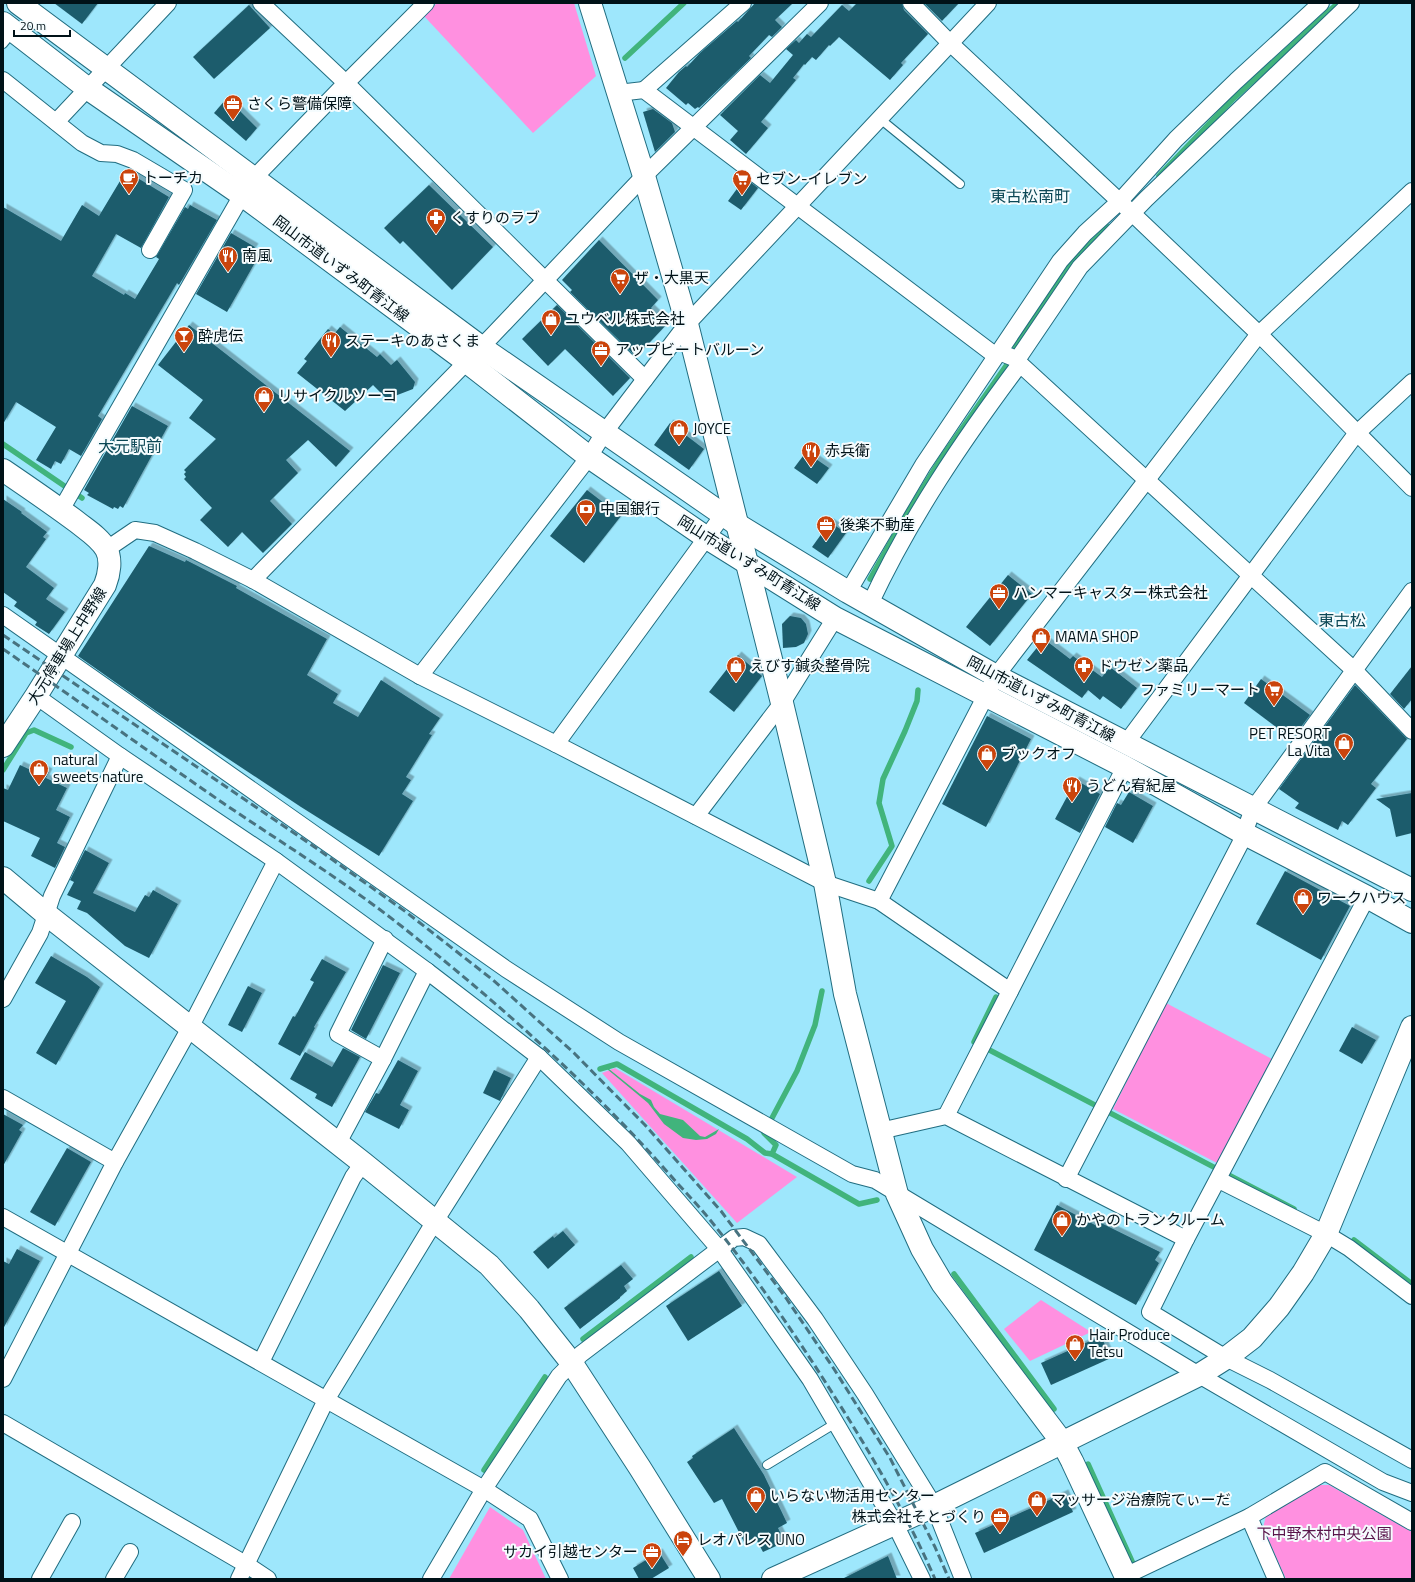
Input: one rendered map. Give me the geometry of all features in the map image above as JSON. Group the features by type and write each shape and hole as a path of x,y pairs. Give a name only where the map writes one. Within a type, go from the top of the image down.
{"street":[{"path":"18,3 106,68 248,187"},
{"path":"56,122 168,3"},
{"path":"261,3 346,83 645,379"},
{"path":"69,498 248,187 346,83 426,3"},
{"path":"590,3 644,176 687,324 731,520 747,563 825,883 845,994 897,1194 922,1249 942,1283 1062,1442 1131,1574 1249,1517 1325,1472 1412,1522"},
{"path":"618,93 644,90 743,3"},
{"path":"253,580 545,281 644,176 820,3"},
{"path":"911,3 950,43 1120,201 1259,334 1356,434 1412,488"},
{"path":"420,676 589,457 604,433 687,324 988,3"},
{"path":"870,604 923,505 960,447 1010,360 1060,261 1085,233 1120,201 1176,139 1236,81 1321,3"},
{"path":"848,592 923,465 1010,360 1080,267 1146,199 1350,3"},
{"name":"岡山市道いずみ町青江線","path":"6,33 88,88 248,187 474,354 604,433 731,520 870,604 990,686 1125,766 1245,834 1412,922"},
{"path":"3,80 82,143 101,153 117,154 134,160 184,190 150,250"},
{"path":"644,90 797,206 1010,360 1146,479 1354,670 1412,731"},
{"path":"878,901 990,686 1146,479 1259,334 1412,191"},
{"name":"岡山市道いずみ町青江線","path":"474,354 589,457 707,538 835,618 990,686 1126,743 1412,890"},
{"path":"1126,743 1356,434 1412,382"},
{"path":"3,470 69,498 94,535 107,550 135,530 155,533 196,551 253,580 420,676 556,744 825,883 878,901 1010,991"},
{"path":"556,744 707,538 731,520"},
{"name":"大元停車場上中野線","path":"3,746 105,585 109,575 107,550"},
{"path":"1066,1179 1245,834 1253,809 1412,592"},
{"path":"3,615 506,969 619,1042 852,1174 875,1180 1199,1375 1383,1482 1412,1493"},
{"path":"696,816 782,702 835,618"},
{"path":"36,696 120,756 276,861 385,939 539,1058 628,1143 720,1250 810,1379 895,1524 922,1579"},
{"path":"3,1000 40,933 52,896 120,756"},
{"path":"946,1116 1125,766"},
{"path":"3,1379 115,1162 191,1026 276,861"},
{"path":"3,878 46,914 191,1026 436,1221 488,1265 529,1309 571,1362 640,1468 709,1579"},
{"path":"1367,897 1222,1174 1186,1239 1150,1312 1226,1358 1258,1373 1412,1460"},
{"path":"383,1059 338,1034 385,939"},
{"path":"338,1143 383,1059 427,971"},
{"path":"773,1579 934,1506 1199,1375 1226,1358 1252,1338 1279,1308 1303,1273 1326,1234 1412,1027"},
{"path":"239,1579 326,1400 436,1221 539,1058"},
{"path":"3,1098 115,1162"},
{"path":"880,1131 946,1116 1066,1179 1186,1239"},
{"path":"261,1362 350,1184 363,1163"},
{"path":"1222,1174 1348,1248 1412,1296"},
{"path":"3,1217 484,1489 530,1519 560,1579"},
{"path":"431,1579 484,1489 559,1376 571,1362 734,1238 744,1238 759,1244 819,1325 865,1394 934,1506 963,1579"},
{"path":"3,1423 247,1565 268,1579"},
{"path":"1249,1517 1276,1579"},
{"path":"40,1579 72,1522"},
{"path":"114,1579 130,1552"}],"lane":[{"path":"879,118 960,184"},
{"path":"767,1465 836,1424"}],"green space":[{"path":"437,3 574,3 596,76 533,133 424,16"},
{"path":"1166,1003 1272,1059 1217,1163 1113,1109"},
{"path":"615,1068 797,1177 737,1223 602,1073"},
{"path":"1041,1300 1091,1332 1030,1361 1004,1329"},
{"name":"下中野木村中央公園","path":"1316,1485 1329,1485 1412,1532 1412,1579 1286,1579 1263,1528 1266,1516"},
{"path":"490,1507 523,1530 546,1579 449,1579"}],"shaded area":[{"path":"607,1069 609,1069 640,1094 651,1100 654,1107 660,1114 683,1120 700,1136 705,1137 719,1129 716,1134 707,1139 696,1140 683,1138 664,1124 648,1103"}],"building":[{"path":"54,3 98,3 82,24"},
{"path":"755,3 793,3 775,20 782,27 772,37 769,35 749,56 751,58 699,108 698,107 695,109 688,103 686,105 666,88 679,72 686,66 687,67 700,53 737,21 738,22"},
{"path":"857,3 902,3 904,10 928,34 901,63 903,65 890,80 839,37 830,46 829,45 816,60 812,57 805,65 804,64 793,78 796,80 761,122 768,128 746,154 730,140 738,131 720,115 760,75 770,83 793,55 786,49 796,40 799,43 807,34 811,37 842,5 849,11"},
{"path":"924,3 959,3 942,21"},
{"path":"249,5 270,28 214,79 193,57"},
{"path":"227,98 257,128 246,141 214,113"},
{"path":"653,109 672,123 675,132 655,152 643,112"},
{"path":"126,171 169,197 141,248 116,234 92,276 124,295 125,293 135,299 159,259 156,257 185,207 188,209 190,205 217,220 179,285 177,283 98,416 102,419 81,456 69,449 61,464 55,461 51,469 36,460 56,427 16,402 3,424 3,207 61,241 82,205 99,216"},
{"name":"セブン-イレブン","path":"745,178 758,188 741,210 728,201"},
{"path":"429,185 493,247 452,290 403,241 400,244 384,228"},
{"path":"231,233 255,247 250,255 257,259 227,312 196,294"},
{"name":"ザ・大黒天","path":"599,240 658,300 651,308 667,324 636,357 570,292 572,290 562,280"},
{"path":"557,305 630,378 613,396 565,349 548,366 522,339"},
{"path":"189,325 350,451 336,467 308,440 286,460 298,473 270,501 292,524 263,553 242,532 228,547 200,520 212,508 184,479 186,477 184,474 186,472 184,470 216,439 189,418 203,400 158,365"},
{"path":"340,327 377,357 380,354 391,365 397,360 415,382 413,389 387,399 373,385 345,411 297,373 307,361 304,359 328,329 334,334"},
{"path":"132,406 168,426 123,508 120,506 118,509 114,507 113,509 87,495 89,493 84,490"},
{"path":"670,423 704,449 689,470 654,445"},
{"path":"806,452 829,468 817,484 794,468"},
{"path":"587,490 621,516 584,563 550,536"},
{"path":"3,499 47,532 43,537 46,539 26,567 54,588 46,599 65,612 49,634 35,625 37,622 14,606 17,602 3,592"},
{"path":"830,522 846,533 828,558 812,547"},
{"path":"149,546 185,562 186,560 237,586 236,588 327,639 307,675 338,694 333,703 358,717 381,680 440,718 429,734 432,735 406,777 411,780 402,794 413,801 379,856 301,807 156,711 78,656"},
{"path":"1008,575 1032,594 990,646 966,627"},
{"path":"790,616 801,618 806,624 808,634 804,643 796,647 783,648 782,624"},
{"path":"1044,639 1070,659 1073,656 1102,677 1110,667 1137,688 1121,709 1103,696 1100,700 1088,690 1082,698 1027,660"},
{"path":"738,655 762,676 734,712 709,692"},
{"path":"1412,666 1412,699 1404,709 1390,694"},
{"name":"ファミリーマート","path":"1261,679 1310,715 1292,739 1244,703"},
{"path":"1355,685 1407,739 1371,784 1376,788 1348,825 1342,821 1338,830 1295,808 1299,803 1279,789"},
{"path":"987,716 1031,739 986,827 942,804"},
{"path":"20,765 33,771 36,765 49,772 46,778 67,788 56,810 70,817 57,843 65,847 55,868 31,856 40,838 3,821 3,788 8,790"},
{"path":"1076,780 1100,794 1080,833 1055,819"},
{"path":"1129,792 1153,806 1133,843 1105,827 1117,803 1121,805"},
{"path":"1412,793 1412,833 1396,837 1390,809 1376,799"},
{"path":"85,850 109,863 93,893 135,912 145,895 149,897 153,890 178,904 149,958 125,946 87,913 77,909 81,901 67,895 74,882 70,880"},
{"path":"1285,871 1350,906 1321,960 1256,924"},
{"path":"51,956 87,977 100,987 56,1065 36,1053 66,1001 35,983"},
{"path":"322,959 346,972 314,1027 315,1028 300,1056 278,1044 314,982 310,980"},
{"path":"383,965 400,973 366,1039 351,1030"},
{"path":"248,986 262,993 242,1032 228,1025"},
{"path":"1352,1027 1376,1040 1362,1064 1339,1051"},
{"path":"343,1048 360,1057 332,1107 315,1098 317,1094 290,1079 305,1052 332,1067"},
{"path":"398,1060 418,1071 400,1105 409,1110 399,1129 365,1112 376,1093 379,1094"},
{"path":"494,1070 511,1078 500,1101 483,1093"},
{"path":"3,1114 23,1125 19,1130 22,1132 3,1166"},
{"path":"67,1148 91,1162 55,1226 30,1212"},
{"path":"1057,1205 1095,1225 1097,1221 1160,1252 1155,1260 1159,1263 1136,1305 1034,1250"},
{"path":"563,1231 575,1245 548,1269 533,1252 553,1236 554,1238"},
{"path":"17,1249 40,1261 3,1329 3,1261 9,1264"},
{"path":"621,1265 633,1279 624,1286 627,1291 580,1329 564,1308"},
{"path":"719,1271 742,1306 688,1341 666,1306"},
{"path":"1101,1336 1111,1358 1051,1385 1041,1363"},
{"path":"734,1428 764,1475 787,1523 778,1528 785,1542 763,1552 756,1539 745,1544 722,1499 714,1503 687,1462 693,1458 692,1456"},
{"path":"1065,1493 1073,1512 984,1553 975,1533"},
{"path":"659,1552 669,1568 651,1579 639,1579 633,1568"},
{"path":"888,1556 897,1579 842,1579"}],"waterway":[{"path":"625,58 684,3"},
{"path":"1159,176 1232,100 1338,3"},
{"path":"870,579 905,517 942,457 1008,363 1014,349 1075,259 1108,227"},
{"path":"3,444 82,498"},
{"path":"869,881 892,846 879,803 883,779 917,701 918,690"},
{"path":"3,770 26,733 34,730 71,747"},
{"path":"772,1154 776,1145 764,1133 797,1071 815,1025 822,991"},
{"path":"996,997 974,1042 1294,1209"},
{"path":"600,1069 617,1064 747,1139 765,1153 772,1154 859,1204 877,1200"},
{"path":"1354,1240 1412,1284"},
{"path":"583,1339 691,1257"},
{"path":"954,1274 1054,1409"},
{"path":"484,1470 545,1377"},
{"path":"1088,1464 1140,1579"}],"railway":[{"path":"3,635 316,848 406,912 493,980 574,1053 645,1125 721,1211 786,1298 834,1369 890,1458 935,1547 949,1579"},
{"path":"3,649 223,803 379,909 436,954 507,1014 541,1044 608,1108 706,1215 745,1265 793,1333 851,1423 877,1467 914,1533 935,1579"}],"place":[{"name":"さくら警備保障","path":"233,121"},
{"name":"トーチカ","path":"129,195"},
{"name":"セブン-イレブン","path":"742,196"},
{"name":"くすりのラブ","path":"436,235"},
{"name":"南風","path":"228,273"},
{"name":"ザ・大黒天","path":"620,295"},
{"name":"ユウベル株式会社","path":"551,336"},
{"name":"酔虎伝","path":"184,353"},
{"name":"ステーキのあさくま","path":"331,358"},
{"name":"アップビートバルーン","path":"601,367"},
{"name":"リサイクルソーコ","path":"264,413"},
{"name":"JOYCE","path":"679,446"},
{"name":"赤兵衛","path":"811,468"},
{"name":"中国銀行","path":"586,526"},
{"name":"後楽不動産","path":"826,542"},
{"name":"ハンマーキャスター株式会社","path":"999,610"},
{"name":"MAMA SHOP","path":"1041,654"},
{"name":"えびす鍼灸整骨院","path":"736,683"},
{"name":"ドウゼン薬品","path":"1084,683"},
{"name":"ファミリーマート","path":"1274,707"},
{"name":"PET RESORT La Vita","path":"1344,760"},
{"name":"ブックオフ","path":"987,771"},
{"name":"natural sweets nature","path":"39,786"},
{"name":"うどん宥紀屋","path":"1072,803"},
{"name":"ワークハウス","path":"1303,915"},
{"name":"かやのトランクルーム","path":"1062,1237"},
{"name":"Hair Produce Tetsu","path":"1075,1361"},
{"name":"いらない物活用センター","path":"756,1513"},
{"name":"マッサージ治療院てぃーだ","path":"1037,1517"},
{"name":"株式会社そとづくり","path":"1000,1534"},
{"name":"レオパレス UNO","path":"683,1557"},
{"name":"サカイ引越センター","path":"652,1569"}],"district":[{"name":"東古松南町","path":"1030,196"},
{"name":"大元駅前","path":"130,446"},
{"name":"東古松","path":"1342,620"}]}
